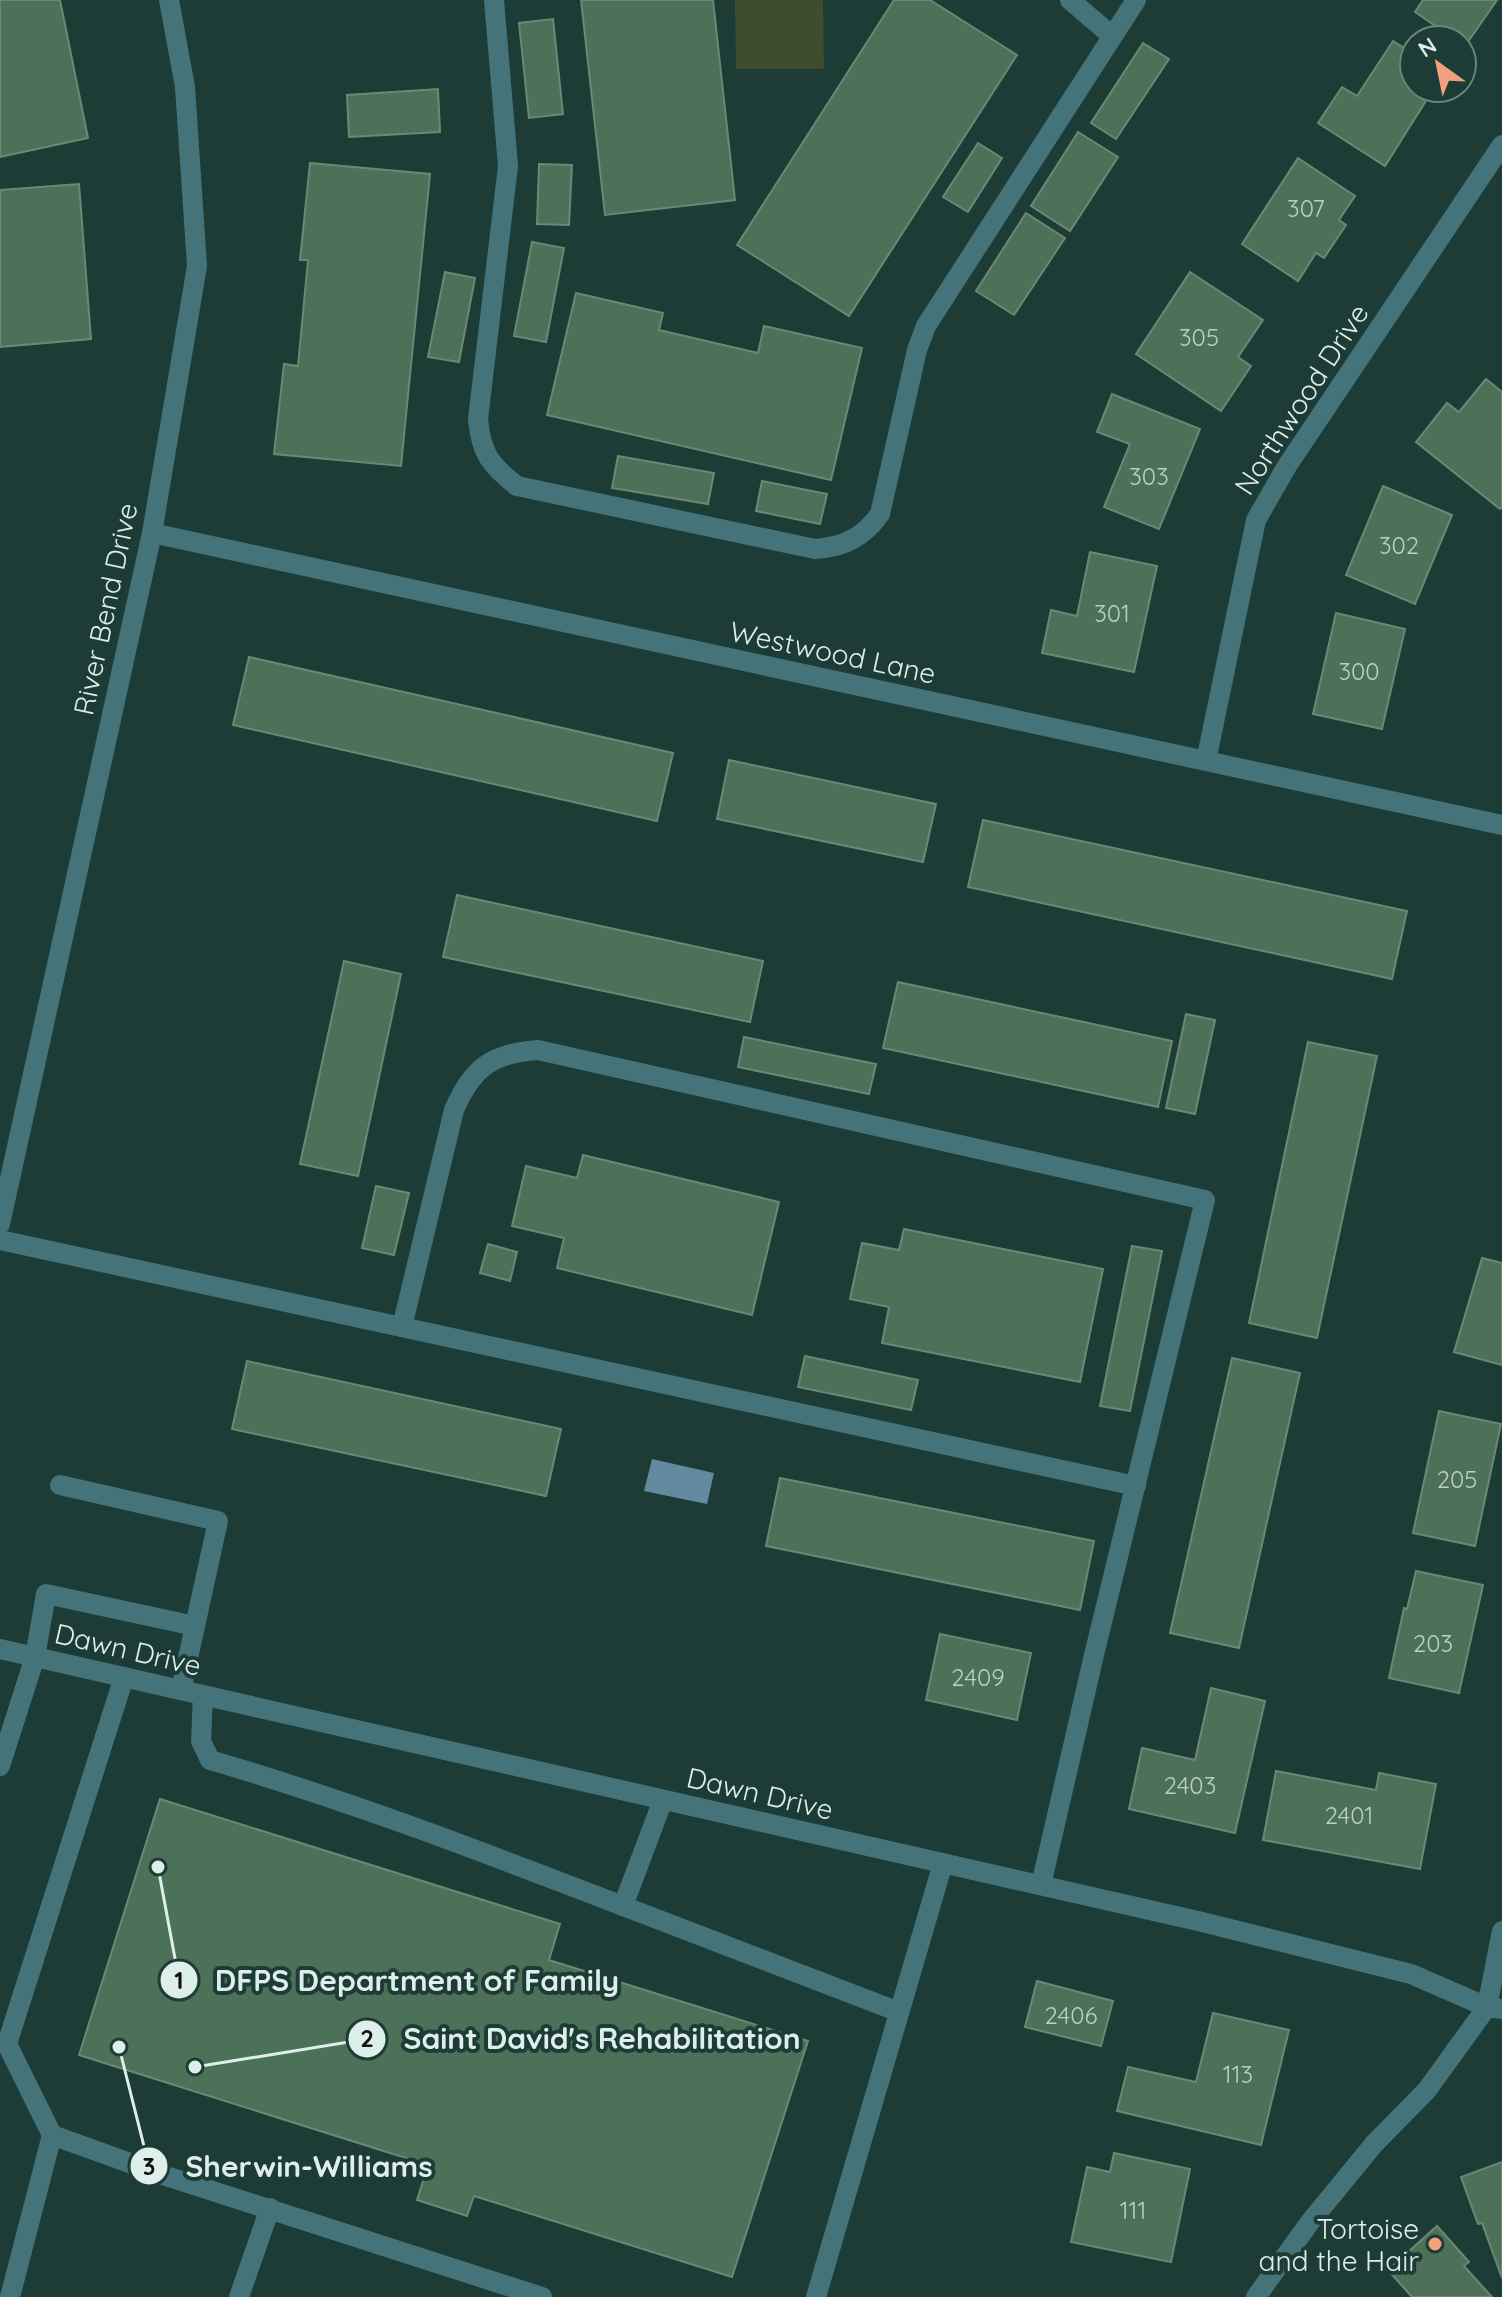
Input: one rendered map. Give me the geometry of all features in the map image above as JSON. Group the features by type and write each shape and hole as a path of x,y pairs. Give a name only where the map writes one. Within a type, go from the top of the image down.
{"street":[{"name":"River Bend Drive","path":"0,1224 152,533 197,266 185,87 169,0"},
{"path":"494,0 508,166 478,419 480,440 486,455 517,486 815,549 835,548 853,540 870,529 880,514 917,350 926,326 1136,0"},
{"path":"1070,0 1112,36"},
{"name":"Northwood Drive","path":"1206,761 1256,520 1287,466 1502,145"},
{"name":"Westwood Lane","path":"152,533 1502,825"},
{"path":"402,1327 454,1110 464,1086 495,1058 516,1051 538,1050 1205,1200 1041,1885"},
{"path":"0,1240 1136,1486"},
{"path":"60,1485 218,1521 181,1690"},
{"path":"0,1766 35,1657 46,1594 195,1626"},
{"name":"Dawn Drive","path":"0,1649 1041,1885 1411,1974 1495,2008"},
{"path":"10,2297 52,2135 3,2042 124,1677"},
{"path":"203,1695 201,1741 210,1760 300,1786 430,1831 899,2012"},
{"path":"623,1906 663,1800"},
{"path":"816,2297 943,1863"},
{"path":"1256,2297 1310,2222 1374,2144 1427,2090 1495,2008 1502,1931"},
{"path":"52,2135 166,2176 542,2297"},
{"path":"239,2297 270,2208"}],"green space":[{"path":"735,0 823,0 824,69 736,69"}],"water":[{"path":"652,1459 714,1473 707,1504 644,1491"}],"building":[{"path":"0,0 60,0 88,138 0,157"},
{"path":"581,0 713,0 735,200 605,215"},
{"path":"894,0 930,0 1017,55 849,316 737,245"},
{"path":"1423,0 1497,0 1478,27 1478,24 1433,24 1415,12"},
{"path":"553,19 563,114 529,118 519,23"},
{"path":"1393,41 1398,44 1398,104 1424,104 1385,166 1318,123 1342,87 1357,96"},
{"path":"1143,43 1169,59 1116,139 1091,123"},
{"path":"438,89 440,132 349,137 347,95"},
{"path":"1078,132 1118,157 1070,231 1031,206"},
{"path":"978,143 1002,158 968,212 943,197"},
{"path":"1298,158 1355,196 1339,220 1346,225 1324,258 1316,253 1298,281 1242,244"},
{"path":"310,163 430,174 401,466 274,454 284,364 298,366 308,260 300,260"},
{"path":"539,164 572,165 569,225 537,224"},
{"path":"79,184 91,339 0,347 0,190"},
{"path":"1026,213 1065,238 1014,315 976,291"},
{"path":"532,242 564,248 546,342 514,336"},
{"path":"445,272 475,278 459,362 428,357"},
{"path":"1190,272 1263,320 1238,357 1251,366 1221,411 1136,354"},
{"path":"576,293 663,313 659,330 758,353 764,326 862,348 831,480 547,415"},
{"path":"1486,379 1502,392 1500,509 1416,442 1447,403 1459,412"},
{"path":"1112,394 1200,429 1159,529 1104,507 1130,444 1097,432"},
{"path":"618,456 714,473 708,504 612,488"},
{"path":"762,481 827,494 820,524 756,511"},
{"path":"1383,486 1452,515 1415,604 1346,575"},
{"path":"1090,552 1157,566 1134,672 1042,653 1051,610 1077,616"},
{"path":"1336,613 1405,629 1382,729 1313,714"},
{"path":"249,657 673,753 657,821 233,725"},
{"path":"729,760 936,804 923,862 717,819"},
{"path":"983,820 1407,911 1392,979 968,887"},
{"path":"457,895 763,961 750,1022 443,957"},
{"path":"344,961 401,974 358,1176 300,1164"},
{"path":"898,982 1172,1041 1158,1107 883,1048"},
{"path":"1186,1014 1215,1020 1195,1114 1166,1108"},
{"path":"744,1037 876,1064 869,1094 738,1067"},
{"path":"1308,1042 1377,1056 1317,1338 1249,1323"},
{"path":"583,1155 779,1202 752,1315 557,1268 564,1238 512,1226 526,1166 577,1178"},
{"path":"376,1186 409,1193 394,1255 362,1248"},
{"path":"904,1229 1103,1269 1080,1382 882,1343 889,1307 850,1299 862,1243 899,1250"},
{"path":"488,1244 517,1252 510,1281 480,1273"},
{"path":"1132,1246 1162,1251 1130,1411 1100,1406"},
{"path":"1482,1258 1502,1263 1502,1365 1454,1352"},
{"path":"805,1356 918,1380 911,1410 798,1387"},
{"path":"1232,1358 1300,1373 1239,1648 1170,1633"},
{"path":"247,1361 561,1429 546,1496 232,1429"},
{"path":"1439,1411 1501,1424 1475,1546 1413,1533"},
{"path":"780,1478 1094,1541 1080,1610 766,1546"},
{"path":"1416,1571 1483,1585 1459,1693 1389,1678 1404,1608 1407,1609"},
{"path":"940,1634 1031,1653 1017,1720 926,1700"},
{"path":"1211,1688 1265,1701 1235,1833 1129,1809 1142,1748 1195,1760"},
{"path":"1276,1771 1376,1790 1379,1773 1436,1784 1420,1869 1263,1840"},
{"path":"160,1799 560,1924 549,1960 808,2041 732,2277 474,2196 467,2216 417,2200 428,2165 79,2055"},
{"path":"1037,1981 1113,2001 1101,2046 1025,2027"},
{"path":"1213,2013 1289,2030 1261,2145 1117,2111 1128,2067 1196,2082"},
{"path":"1114,2153 1190,2169 1171,2262 1071,2242 1087,2167 1110,2172"},
{"path":"1502,2162 1502,2278 1461,2177"},
{"name":"Tortoise and the Hair","path":"1437,2226 1469,2262 1464,2266 1492,2297 1412,2297 1388,2270"}],"place":[{"name":"DFPS Department of Family","path":"158,1867"},
{"name":"Sherwin-Williams","path":"119,2047"},
{"name":"Saint David's Rehabilitation","path":"195,2067"},
{"name":"Tortoise and the Hair","path":"1435,2244"}]}
